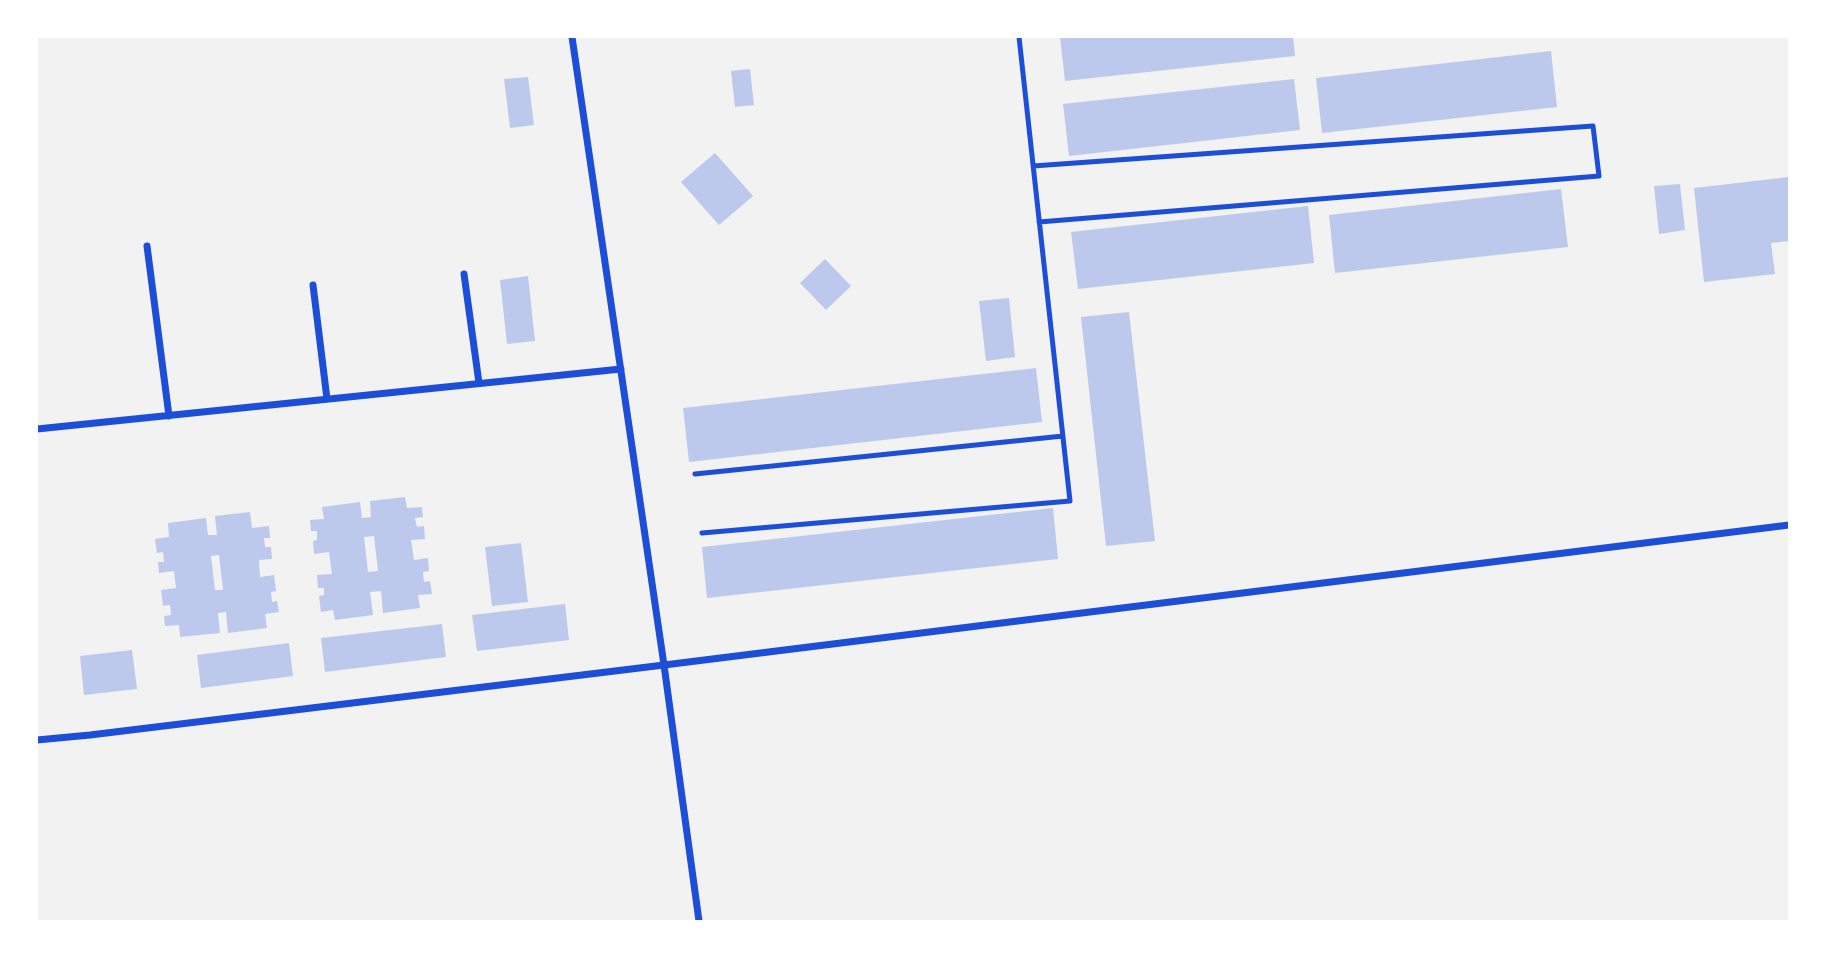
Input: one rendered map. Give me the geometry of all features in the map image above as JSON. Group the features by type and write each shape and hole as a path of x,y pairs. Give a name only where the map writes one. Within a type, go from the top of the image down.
{"street":[{"path":"572,37 699,921"},
{"path":"147,246 169,416"},
{"path":"464,274 479,383"},
{"path":"313,285 327,399"},
{"path":"37,429 621,369"},
{"path":"37,740 664,666 1789,525"}],"lane":[{"path":"702,533 1070,501 1019,37"},
{"path":"1033,166 1593,126 1598,176 1039,222"},
{"path":"695,474 1063,436"}],"building":[{"path":"1060,37 1293,37 1295,56 1065,81"},
{"path":"1551,51 1557,107 1322,133 1316,78"},
{"path":"750,69 754,105 735,107 731,71"},
{"path":"528,77 534,125 510,128 504,79"},
{"path":"1294,79 1300,130 1069,156 1063,104"},
{"path":"715,153 753,196 719,225 681,182"},
{"path":"1789,177 1789,241 1771,243 1775,274 1704,282 1694,188"},
{"path":"1680,184 1685,230 1659,234 1654,186"},
{"path":"1561,189 1568,247 1335,273 1329,215"},
{"path":"1308,206 1314,263 1078,289 1071,232"},
{"path":"825,259 851,286 826,310 800,283"},
{"path":"528,276 535,341 507,344 500,280"},
{"path":"1009,298 1015,357 986,361 979,301"},
{"path":"1129,312 1155,541 1106,546 1081,317"},
{"path":"1036,368 1042,422 689,462 683,408"},
{"path":"405,497 407,508 422,507 423,517 415,518 417,527 424,526 425,539 411,540 414,560 428,558 429,571 423,572 424,582 430,581 432,594 418,595 420,608 383,613 381,591 370,592 373,615 335,620 333,610 321,612 319,596 324,595 324,588 318,588 317,575 332,574 329,552 314,554 313,541 317,540 317,531 311,531 310,520 324,519 322,507 360,502 362,518 371,517 370,501","holes":["374,536 378,571 368,572 364,537"]},
{"path":"1053,508 1058,559 707,598 702,547"},
{"path":"250,512 252,528 269,526 270,538 264,538 265,547 271,547 272,559 259,560 260,577 274,575 276,591 271,592 272,602 277,601 279,612 265,614 267,628 228,633 226,612 218,613 220,633 180,637 179,625 165,626 164,616 171,615 170,605 163,606 161,590 176,588 174,571 159,573 158,562 164,562 163,552 157,553 155,539 169,537 168,523 206,518 208,535 217,535 215,516","holes":["219,555 223,590 215,590 211,556"]},
{"path":"521,543 528,602 492,606 485,547"},
{"path":"565,604 569,640 477,651 472,615"},
{"path":"442,624 446,657 325,672 321,638"},
{"path":"289,643 293,676 201,688 197,655"},
{"path":"132,650 137,689 84,695 80,656"}]}
